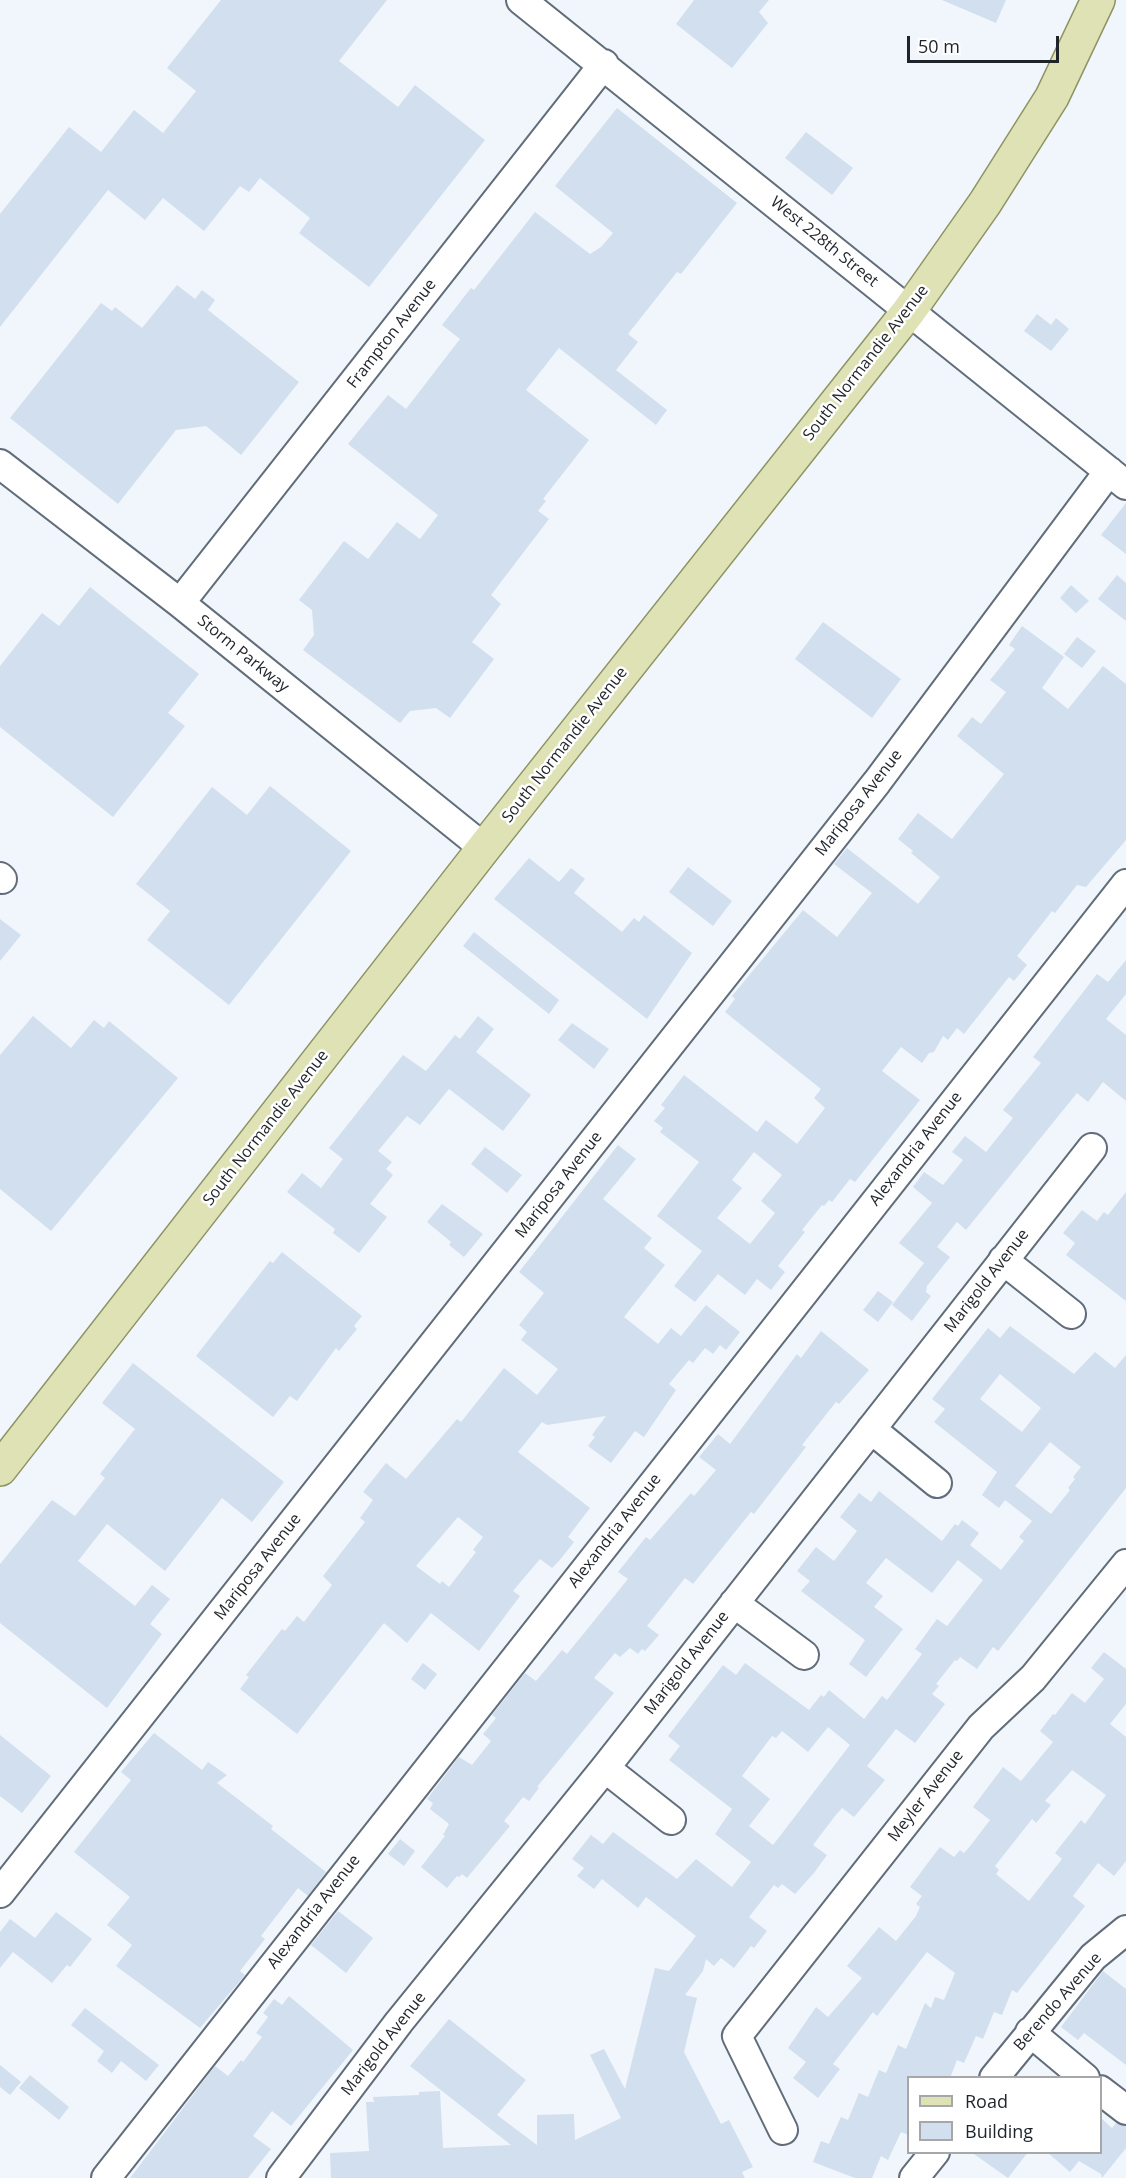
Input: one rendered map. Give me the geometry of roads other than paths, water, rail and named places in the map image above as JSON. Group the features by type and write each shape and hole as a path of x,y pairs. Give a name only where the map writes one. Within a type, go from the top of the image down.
{"main road":[{"name":"South Normandie Avenue","path":"0,1469 484,848 909,311 985,203 1061,83 1098,0"}],"street":[{"name":"West 228th Street","path":"521,0 604,64 1118,478"},
{"name":"Frampton Avenue","path":"180,603 604,64"},
{"name":"Storm Parkway","path":"0,464 180,603 484,848"},
{"name":"Mariposa Avenue","path":"0,1893 1118,478"},
{"name":"Alexandria Avenue","path":"105,2178 1126,884"},
{"name":"Marigold Avenue","path":"281,2178 399,2022 604,1768 1092,1148"},
{"path":"1003,1260 1071,1314"},
{"path":"871,1430 937,1484"},
{"name":"Meyler Avenue","path":"783,2130 736,2036 981,1727 1033,1678 1120,1583"},
{"path":"734,1603 804,1655"},
{"path":"604,1768 671,1820"},
{"name":"Berendo Avenue","path":"996,2076 1093,1957 1126,1930"},
{"path":"1030,2032 1083,2076"},
{"path":"1102,2091 1126,2110"},
{"path":"914,2178 933,2154"}]}
